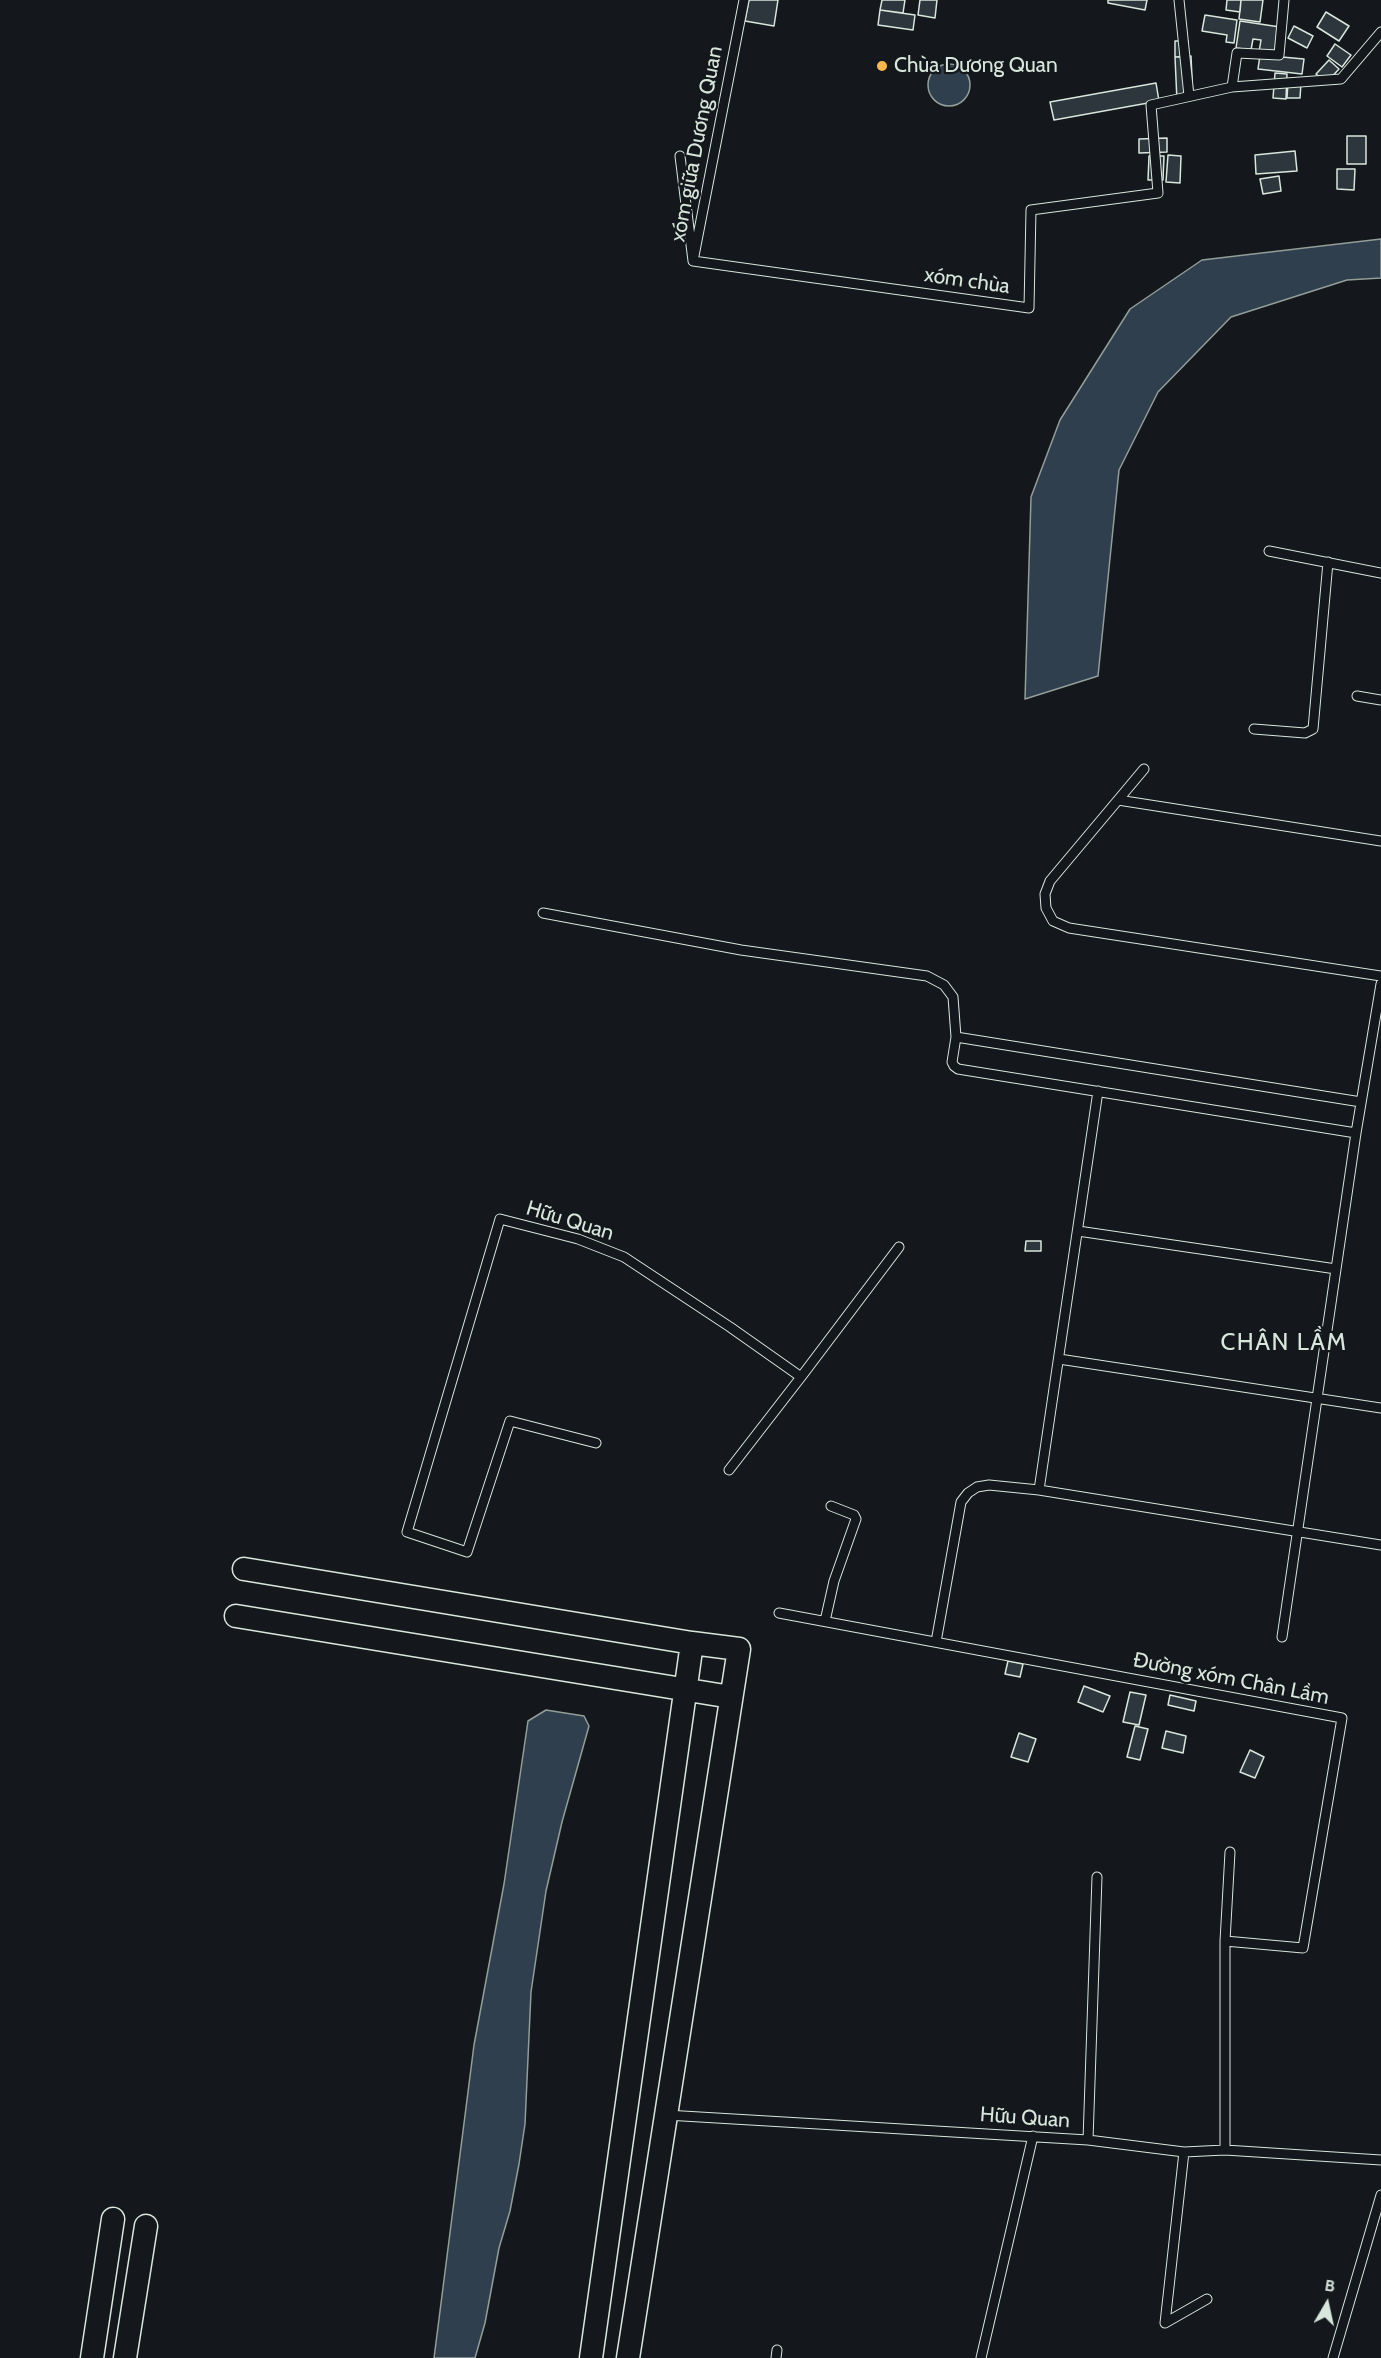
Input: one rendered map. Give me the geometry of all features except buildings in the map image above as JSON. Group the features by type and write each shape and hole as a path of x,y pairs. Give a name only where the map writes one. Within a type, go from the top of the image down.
{"street":[{"path":"244,1569 739,1649 628,2358"},
{"path":"236,1616 731,1697"},
{"path":"591,2358 692,1643"},
{"path":"92,2358 113,2219"},
{"path":"125,2358 146,2226"},
{"path":"108,2254 141,2260"}],"lane":[{"name":"xóm giữa Dương Quan","path":"693,261 744,0"},
{"path":"1232,87 1237,52 1279,55 1284,0"},
{"path":"1178,2 1189,96"},
{"name":"xóm chùa","path":"693,261 1029,308 1031,210 1158,194 1151,105 1232,87 1341,80 1381,32"},
{"name":"xóm giữa Dương Quan","path":"680,156 693,261"},
{"path":"1269,551 1381,573"},
{"path":"1254,729 1305,733 1313,729 1328,562"},
{"path":"1357,696 1381,700"},
{"path":"1144,769 1050,881 1045,894 1046,908 1053,921 1069,928 1381,976"},
{"path":"1118,800 1381,841"},
{"path":"543,913 741,950 927,976 944,985 953,997 956,1037 952,1062 958,1069 1356,1133"},
{"path":"1282,1637 1356,1133 1381,984"},
{"path":"956,1037 1361,1102"},
{"path":"1039,1490 1098,1091"},
{"name":"Hữu Quan","path":"596,1443 510,1421 467,1552 407,1532 500,1220 578,1239 624,1257 801,1377"},
{"path":"1078,1231 1336,1269"},
{"path":"729,1470 899,1247"},
{"path":"1059,1359 1381,1408"},
{"path":"936,1642 961,1502 977,1487 989,1485 1039,1490 1381,1545"},
{"path":"825,1622 834,1581 856,1518 854,1515 831,1506"},
{"name":"Đường xóm Chân Lầm","path":"779,1613 1342,1718 1303,1948 1225,1941"},
{"path":"1225,2150 1225,1941 1230,1852"},
{"path":"1088,2140 1097,1877"},
{"name":"Hữu Quan","path":"666,2115 1033,2136 1088,2140 1184,2152 1225,2150 1381,2160"},
{"path":"981,2358 1033,2136"},
{"path":"1184,2152 1165,2323 1207,2299"},
{"path":"1333,2358 1381,2195"}],"water":[{"path":"949,64 964,70 970,85 964,100 949,106 934,100 928,85 934,70"},
{"path":"1381,239 1381,278 1347,280 1231,317 1158,392 1119,470 1098,676 1025,699 1031,497 1060,420 1130,309 1202,260"},
{"path":"546,1710 584,1716 589,1726 562,1822 546,1891 531,1992 525,2124 519,2164 510,2211 499,2248 485,2323 475,2358 434,2358 474,2045 504,1884 528,1721"}],"place":[{"name":"Chùa Dương Quan","path":"882,66"}],"district":[{"name":"CHÂN LẦM","path":"1284,1343"}]}
